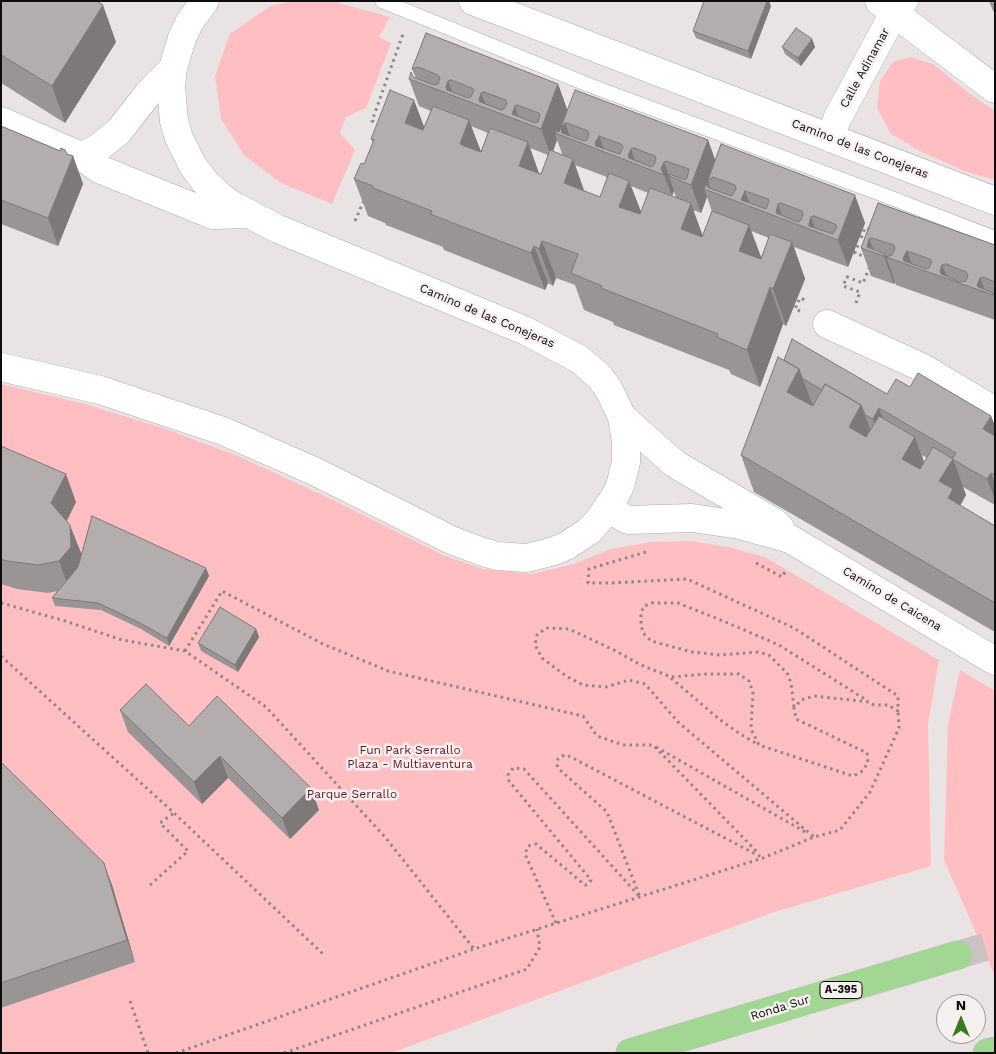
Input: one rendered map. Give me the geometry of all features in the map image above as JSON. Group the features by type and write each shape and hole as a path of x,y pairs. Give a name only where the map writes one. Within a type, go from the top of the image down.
{"highway":[{"name":"Ronda Sur","path":"630,1053 958,955"},
{"path":"986,1053 995,1051"}],"main road":[{"name":"Camino de las Conejeras","path":"1,367 100,390 223,431 316,472 451,540 497,556 527,558 566,546 589,531 608,509 620,486 626,462 626,442 622,417 609,390 600,377 588,366 570,353 526,331 278,229 248,214 221,197 206,183 186,153 174,121 171,86 173,68 182,38 189,23 205,1"},
{"name":"Camino de las Conejeras","path":"473,1 995,201"},
{"path":"892,5 995,89"},
{"name":"Calle Adinamar","path":"830,138 837,119 892,5"},
{"path":"80,156 98,148 119,131 147,95 173,68"},
{"path":"1,121 80,156 99,168 213,215 248,214"},
{"path":"827,324 922,368 995,411"},
{"name":"Camino de Caicena","path":"622,417 675,464 774,522 790,538 995,661"},
{"name":"Camino de Caicena","path":"626,462 675,464"},
{"path":"692,518 705,482"},
{"name":"Camino de Caicena","path":"608,509 628,520 692,518 740,525 790,538"}],"lane":[{"path":"382,1 589,85 995,238"}],"path":[{"path":"386,127 372,121 405,28"},
{"path":"355,221 367,193"},
{"path":"870,241 861,238 865,228 873,231"},
{"path":"856,303 860,292 843,286 847,277 863,283 872,259 855,252 858,245 867,248"},
{"path":"176,1053 474,950 762,858 814,837 840,830 870,792 899,728 898,696 794,628 687,580 588,583 588,569 648,551"},
{"path":"747,561 757,563 782,577 787,569"},
{"path":"185,651 222,591 323,644 388,672 583,716 598,736 623,745 653,745 814,837"},
{"path":"1,603 62,620 122,640 185,651 266,707 385,837 474,950"},
{"path":"814,837 679,723 645,684 629,680 606,687 584,685 566,676 542,658 534,645 537,635 546,628 568,630 614,650 641,665 671,677 719,719 759,745 853,776 861,772 868,763 867,753 796,719 791,683 787,672 768,656 758,652 720,656 692,652 651,641 643,633 641,624 641,614 644,606 652,603 678,603 728,622 779,645 868,702 874,705 888,705 898,711"},
{"path":"1,656 174,813 324,954"},
{"path":"671,677 739,674 749,681 753,692 751,729 759,745"},
{"path":"794,708 801,700 814,696 868,702"},
{"path":"653,745 762,858"},
{"path":"640,897 607,812 559,769 557,765 558,759 562,756 567,755 762,858"},
{"path":"556,923 525,854 528,846 536,844 585,885 589,884 591,880 509,781 508,775 513,768 524,769 640,897"},
{"path":"150,885 188,851 160,824 174,813"},
{"path":"284,1053 527,969 540,947 538,929"},
{"path":"130,1001 148,1053"}],"green space":[{"path":"294,1 332,1 390,17 379,37 391,43 366,108 346,117 340,133 355,150 332,204 281,183 244,155 221,119 215,76 230,34 270,6"},
{"path":"911,57 933,64 970,94 995,111 995,180 964,171 920,151 891,134 877,108 880,81 893,62"},
{"name":"Parque Serrallo","path":"1,384 85,404 163,428 238,456 329,498 443,555 483,569 532,574 574,564 611,549 652,542 691,541 728,547 765,557 939,660 928,724 931,866 774,912 391,1053 1,1053 1,1008 134,962 1,776"},
{"path":"960,670 995,691 995,976 944,860 948,724"}],"building":[{"path":"1,1 97,1 103,5 52,86 1,55"},
{"path":"704,1 767,1 748,51 693,31"},
{"path":"796,28 812,39 798,58 782,47"},
{"path":"426,33 558,84 541,129 409,79 411,72 413,77 434,85 438,84 440,78 438,75 418,67 412,69","holes":["451,80 472,88 474,90 471,97 468,98 447,90 448,81","484,92 506,100 507,103 504,109 501,110 480,102 481,93","517,105 539,113 538,122 535,123 512,114"]},
{"path":"390,90 414,100 405,123 407,124 423,130 433,106 469,120 460,144 464,146 481,152 490,128 528,142 519,166 541,174 550,150 573,159 564,183 600,197 609,173 629,181 619,207 640,214 650,188 691,203 681,229 702,237 712,211 749,225 739,251 761,259 770,234 792,242 773,289 770,287 747,350 717,337 718,334 601,288 602,286 571,273 578,254 542,241 539,249 534,246 531,253 430,214 432,211 354,179 361,163 364,164 374,140 371,139"},
{"path":"575,90 708,140 691,185 669,176 669,174 685,180 689,169 666,161 661,169 664,175 555,133 556,131 559,132","holes":["565,123 588,131 587,140 584,141 562,133 561,127","599,136 621,144 623,147 620,154 596,146 595,143","634,148 655,156 654,165 651,167 629,158 631,149"]},
{"path":"1,126 60,151 61,148 67,154 73,156 48,218 1,200"},
{"path":"721,144 855,195 838,240 704,189 706,184 709,188 732,196 736,189 735,185 713,177 708,180","holes":["745,191 768,199 766,209 741,200","781,203 802,211 801,220 798,222 776,213 778,204","814,216 835,224 837,227 833,234 809,226 811,217"]},
{"path":"878,203 995,245 995,282 983,277 980,278 977,285 993,293 993,295 886,257 892,255 895,249 894,245 872,238 869,239 867,247 885,254 884,256 861,248","holes":["907,251 930,259 932,261 929,268 926,269 904,261 903,258","946,264 966,272 968,275 966,281 960,282 941,274 942,265"]},
{"path":"792,339 887,394 896,379 910,387 918,373 991,416 983,429 995,436 995,475 991,473 987,479 952,459 956,453 879,408 873,419 865,415 861,405 825,384 822,390 802,378 799,369 784,360"},
{"path":"778,357 799,369 787,392 813,406 825,384 861,405 849,427 866,437 879,416 915,437 902,459 920,469 933,447 953,459 939,481 953,489 948,498 995,526 995,603 741,455"},
{"path":"1,446 66,474 51,503 70,525 71,547 59,561 38,565 1,559"},
{"path":"92,516 206,568 167,638 98,603 52,598 78,567"},
{"path":"220,607 256,629 235,665 198,643"},
{"path":"146,684 189,726 217,696 311,788 282,818 220,756 194,782 120,710"},
{"path":"1,762 104,863 127,940 1,983"}],"tunnel":[{"path":"958,955 995,944"}],"park label":[{"name":"Fun Park Serrallo Plaza - Multiaventura","path":"410,757"}]}
